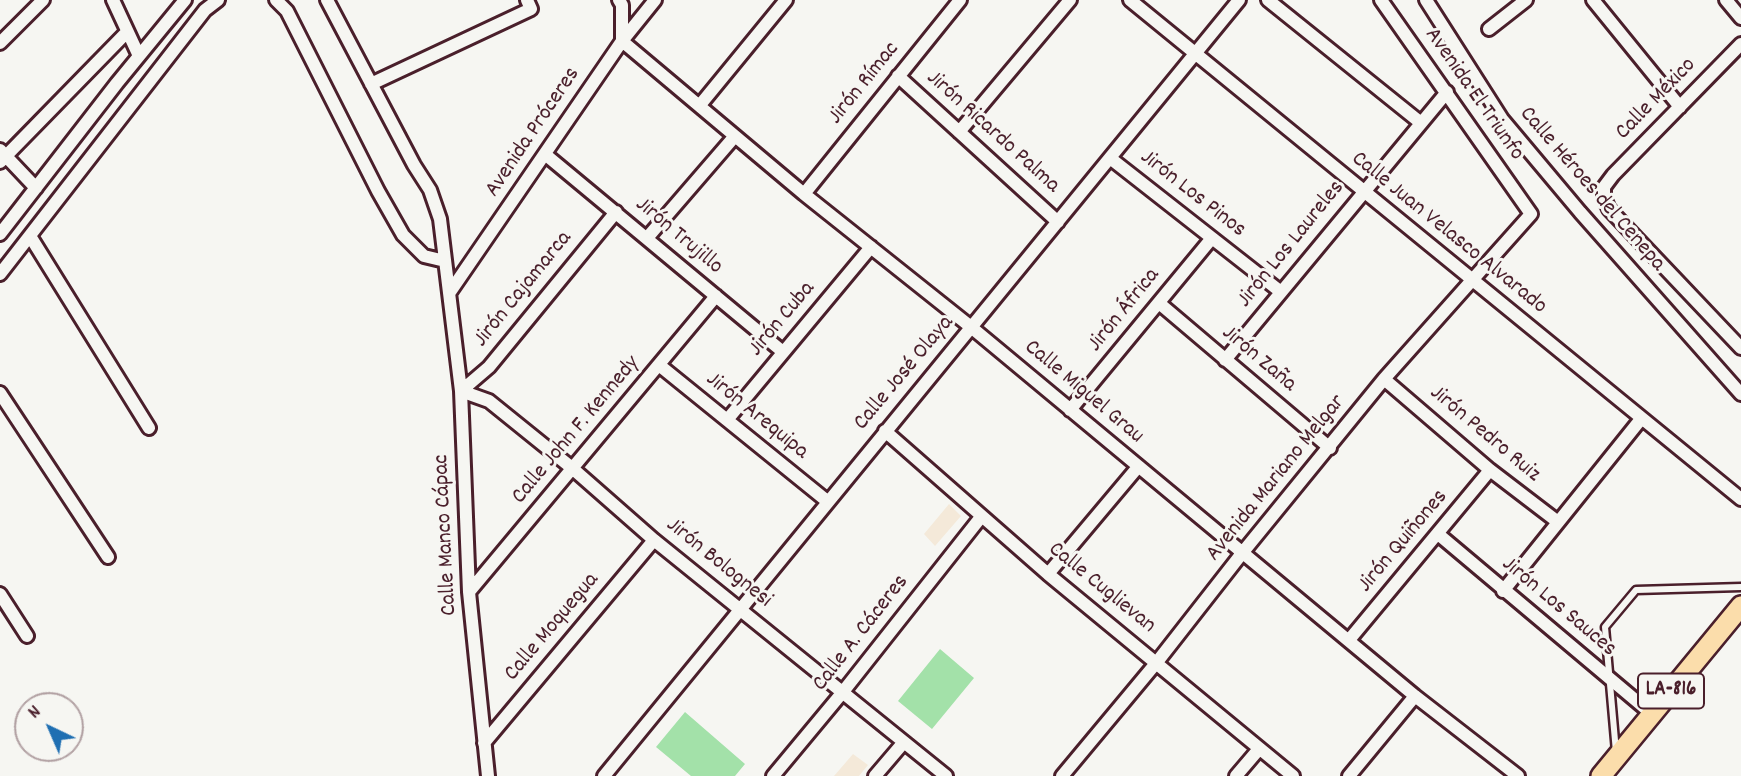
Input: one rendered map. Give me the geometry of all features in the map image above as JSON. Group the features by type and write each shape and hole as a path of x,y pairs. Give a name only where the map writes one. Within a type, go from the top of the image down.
{"highway":[{"name":"LA-816","path":"1601,776 1741,606"}],"street":[{"path":"2,37 43,0"},
{"path":"113,0 139,56"},
{"path":"0,234 186,0"},
{"path":"0,274 205,10 218,0"},
{"path":"276,0 287,11 403,235 424,256 445,261"},
{"path":"371,83 531,9 527,0"},
{"path":"620,0 622,41"},
{"name":"Avenida Próceres","path":"450,292 622,41 655,0"},
{"path":"700,105 786,0"},
{"name":"Jirón Rímac","path":"804,194 960,0"},
{"path":"959,132 1070,0"},
{"name":"Calle Juan Velasco Alvarado","path":"1130,0 1741,499"},
{"name":"Calle José Olaya","path":"604,776 1239,0"},
{"path":"1269,0 1421,123"},
{"name":"Avenida El Triunfo","path":"1381,0 1531,214"},
{"name":"Calle Héroes del Cenepa","path":"1426,0 1502,119 1580,212 1741,394"},
{"path":"1489,29 1527,0"},
{"path":"1593,0 1680,107"},
{"path":"1726,0 1741,18"},
{"name":"Calle Manco Cápac","path":"333,2 371,83 433,197 440,219 461,391 469,592 488,776"},
{"path":"36,188 2,156 127,32"},
{"name":"Calle Miguel Grau","path":"622,41 1415,696 1518,776"},
{"name":"Calle México","path":"1741,44 1604,187 1604,198 1609,209 1741,348"},
{"name":"Jirón Ricardo Palma","path":"898,76 1058,222"},
{"name":"Jirón Los Laureles","path":"1225,360 1447,92"},
{"path":"647,238 734,136"},
{"name":"Jirón Trujillo","path":"546,155 783,352"},
{"name":"Jirón Los Pinos","path":"1110,158 1281,292"},
{"name":"Jirón Cajamarca","path":"461,391 489,367 616,212"},
{"name":"Avenida Mariano Melgar","path":"1062,776 1384,379 1531,214"},
{"path":"30,236 149,428"},
{"name":"Jirón África","path":"1070,410 1212,238"},
{"name":"Jirón Cuba","path":"727,420 871,247"},
{"name":"Calle John F. Kennedy","path":"469,592 716,296"},
{"name":"Jirón Zaña","path":"1159,303 1330,448"},
{"name":"Jirón Arequipa","path":"659,365 827,501"},
{"name":"Jirón Pedro Ruiz","path":"1384,379 1490,470 1558,522"},
{"name":"Jirón Bolognesi","path":"461,391 489,401 572,468 654,540 946,776"},
{"path":"0,393 108,557"},
{"path":"1503,591 1641,419"},
{"name":"Calle Cuglievan","path":"886,431 1048,574 1293,776"},
{"path":"1048,574 1138,467"},
{"name":"Jirón Quiñones","path":"1349,640 1490,470"},
{"name":"Calle A. Cáceres","path":"773,776 842,694 981,517"},
{"name":"Jirón Los Sauces","path":"1438,534 1652,714"},
{"name":"Calle Moquegua","path":"484,743 654,540"},
{"path":"0,594 27,636"},
{"path":"1349,776 1415,696"},
{"path":"876,776 904,742"},
{"path":"1236,776 1259,749"}],"lane":[{"path":"1616,757 1605,627 1636,590 1741,587"}],"shaded area":[{"path":"949,504 961,516 935,546 924,534"},
{"path":"853,754 868,765 859,776 834,776"}],"green space":[{"path":"940,649 974,678 932,729 898,701"},
{"path":"685,712 745,764 735,776 691,776 656,747"}]}
